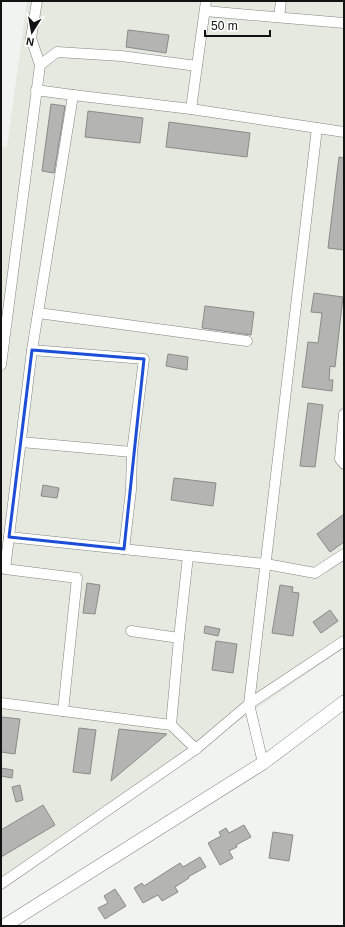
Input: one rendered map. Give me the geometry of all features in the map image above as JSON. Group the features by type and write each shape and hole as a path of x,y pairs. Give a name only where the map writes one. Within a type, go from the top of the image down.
{"street":[{"path":"1,365 3,336 40,66 31,38 37,1"},
{"path":"279,17 281,1"},
{"path":"191,108 205,6 279,17 344,23"},
{"path":"40,66 57,52 121,56 197,66"},
{"path":"36,90 191,108 344,132"},
{"path":"63,711 78,578 5,569 32,350 73,95"},
{"path":"263,763 249,704 317,128"},
{"path":"38,313 247,340"},
{"path":"32,350 144,359 132,452 131,490 124,549"},
{"path":"344,414 340,459 344,464"},
{"path":"21,442 132,452"},
{"path":"9,537 266,564 315,573 344,554"},
{"path":"171,725 178,638 188,556"},
{"path":"131,630 178,638"},
{"path":"1,884 196,749 249,704 344,641"},
{"path":"4,926 263,763 344,702"},
{"path":"1,703 171,725 196,749"}],"highlighted area":[{"path":"32,350 144,359 124,549 9,537"}],"shaded area":[{"path":"27,1 344,1 344,648 65,842 1,881 1,147 7,147"}],"building":[{"path":"128,30 169,35 166,53 126,47"},
{"path":"51,104 65,106 54,173 42,171"},
{"path":"88,111 143,118 140,143 85,137"},
{"path":"169,122 250,133 247,157 166,147"},
{"path":"339,157 344,158 344,250 328,248"},
{"path":"314,293 343,297 335,367 330,366 329,380 333,380 332,391 302,387 308,342 318,343 322,313 311,312"},
{"path":"205,306 254,312 251,335 202,328"},
{"path":"168,354 188,357 187,370 166,366"},
{"path":"308,403 323,405 315,467 300,466"},
{"path":"174,478 216,483 213,506 171,500"},
{"path":"43,485 59,488 57,498 41,496"},
{"path":"344,514 344,542 330,552 317,534"},
{"path":"87,583 100,585 95,614 83,613"},
{"path":"280,585 293,587 292,592 299,593 293,636 272,633"},
{"path":"330,610 338,621 321,633 313,622"},
{"path":"205,626 220,629 218,636 204,633"},
{"path":"216,641 237,644 233,673 212,670"},
{"path":"1,717 20,719 15,754 1,752"},
{"path":"79,728 96,730 90,774 73,772"},
{"path":"119,729 167,734 111,781"},
{"path":"1,768 13,770 12,778 1,776"},
{"path":"20,785 23,800 16,802 12,787"},
{"path":"43,805 55,825 1,857 1,830"},
{"path":"244,825 251,837 236,845 237,847 229,851 233,858 220,865 208,843 221,836 219,832 226,828 229,833"},
{"path":"273,832 293,835 289,861 269,858"},
{"path":"200,857 206,867 188,877 189,878 175,887 178,892 162,901 158,895 143,903 134,888 142,883 144,886 180,863 183,867"},
{"path":"115,889 126,906 105,919 98,908 108,903 104,896"}]}
